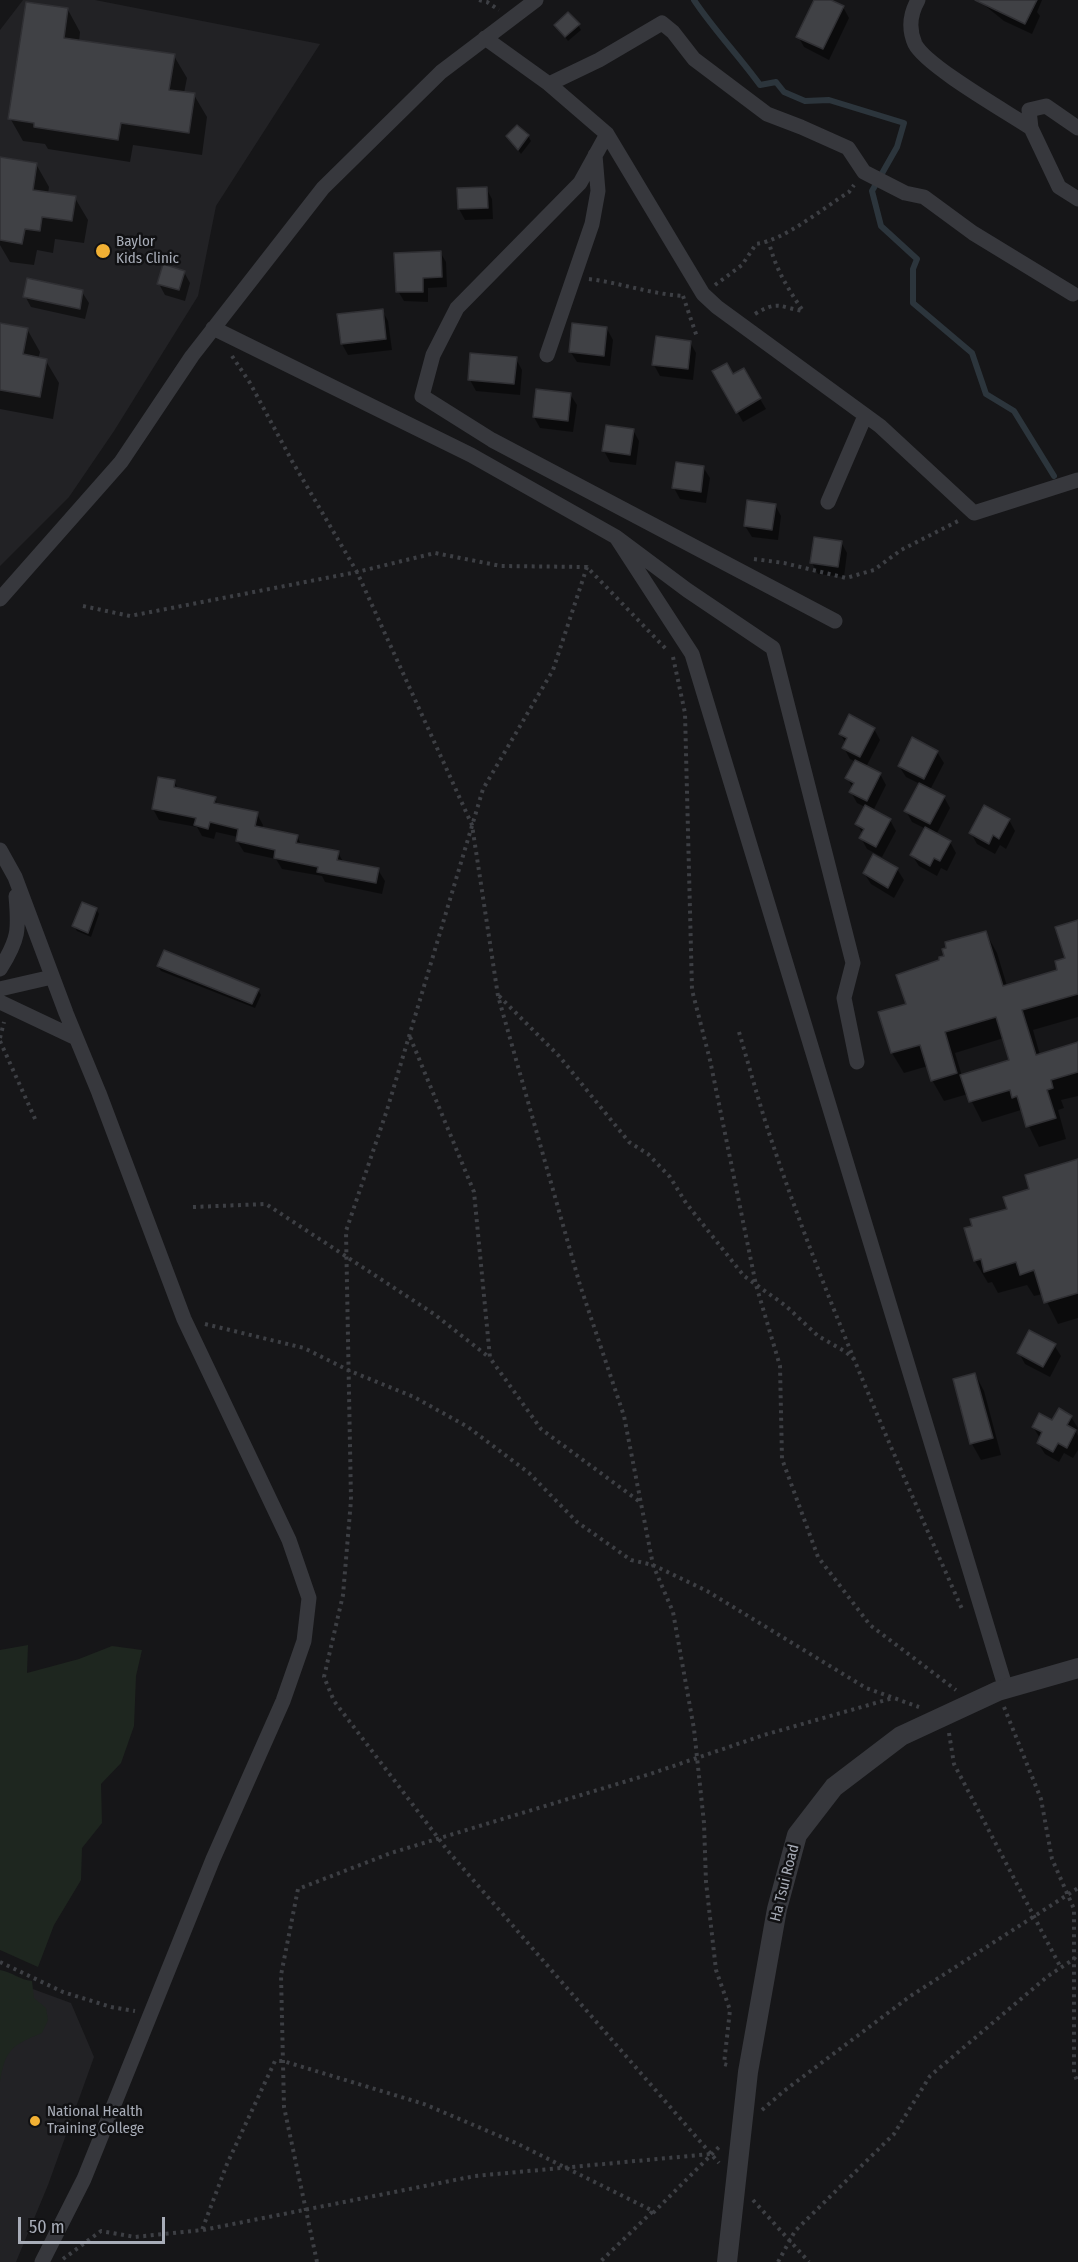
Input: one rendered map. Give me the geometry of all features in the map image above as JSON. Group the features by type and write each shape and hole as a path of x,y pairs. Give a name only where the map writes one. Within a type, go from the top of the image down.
{"street":[{"path":"0,599 121,462 192,356 323,188 441,72 536,0"},
{"path":"918,0 909,22 916,45 939,68 1031,128"},
{"path":"549,84 599,60 662,23 673,32 694,58 767,114 848,148 864,172 905,193 924,197 973,233 1073,294"},
{"path":"485,39 549,84 607,134 703,294 738,323 880,426 974,513 1078,480"},
{"path":"1078,128 1046,106 1029,110 1031,128 1059,186 1078,199"},
{"path":"607,134 580,183 457,308 433,355 422,396 492,440 835,621"},
{"path":"548,355 592,224 598,191 595,155"},
{"path":"213,328 471,455 616,537 687,590 773,648 853,963 844,998 857,1062"},
{"path":"828,502 865,416"},
{"path":"616,537 692,654 823,1080 1002,1690"},
{"path":"0,850 15,877 184,1319 289,1540 309,1598 304,1641 283,1701 213,1859 84,2179 42,2262"},
{"path":"0,969 11,952 18,929 15,877"},
{"path":"0,989 52,977"},
{"path":"0,1002 76,1038"},
{"name":"Ha Tsui Road","path":"727,2262 748,2072 777,1909 797,1835 834,1787 901,1736 1002,1690 1078,1668"}],"path":[{"path":"703,294 742,265 756,244 769,242 849,192 864,172"},
{"path":"738,323 764,308 779,304 803,311 788,289 773,258 769,242"},
{"path":"574,277 638,288 662,295 683,296"},
{"path":"232,356 250,383 292,461 357,572 472,825 498,996 580,1285 624,1416 653,1565 673,1612 694,1729 704,1823 706,1882 716,1970 730,2010 724,2064 748,2072"},
{"path":"732,566 756,558 846,578 874,570 902,550 974,513"},
{"path":"83,606 130,616 357,572 435,553 501,566 587,567 672,655 685,713 692,990 710,1060 756,1285 780,1366 782,1458 818,1557 870,1625 974,1703"},
{"path":"587,567 553,670 483,789 410,1037 346,1230 351,1500 344,1584 324,1677 334,1701 439,1839 711,2154 809,2262"},
{"path":"498,996 559,1056 629,1142 648,1154 670,1176 686,1203 744,1276 786,1306 818,1336 846,1352 856,1362"},
{"path":"739,1032 769,1132 804,1231 893,1452 965,1615"},
{"path":"410,1037 474,1192 490,1358"},
{"path":"0,1041 36,1120"},
{"path":"193,1207 266,1204 434,1314 490,1358 541,1428 641,1502"},
{"path":"184,1319 304,1348 350,1371 414,1398 468,1427 529,1473 577,1522 631,1560 653,1565 707,1591 866,1688 947,1716 954,1764 1061,1968"},
{"path":"1002,1690 1041,1799 1052,1859 1074,1909 1074,2073 1078,2083"},
{"path":"317,2262 284,2108 281,1975 298,1888 391,1852 650,1774 764,1735 893,1697"},
{"path":"600,2262 644,2222 711,2154 784,2091 909,1997 1078,1888"},
{"path":"778,2262 795,2231 894,2134 930,2076 1048,1976 1074,1959 1078,1953"},
{"path":"0,1962 63,1992 111,2007 150,2013"},
{"path":"202,2230 227,2164 275,2061 283,2061 424,2104 516,2143 654,2211 644,2222"},
{"path":"59,2262 102,2231 135,2237 202,2230 475,2176 711,2154"}],"shaded area":[{"name":"Baylor Kids Clinic","path":"23,0 95,0 320,44 216,206 198,296 114,431 69,497 0,566 0,30"},
{"path":"28,1645 27,1673 79,1659 112,1646 142,1650 136,1676 134,1726 121,1763 101,1784 102,1823 82,1848 81,1880 54,1925 38,1967 0,1950 0,1650"},
{"path":"0,1970 32,1981 34,1998 46,2008 48,2020 42,2033 23,2041 12,2050 4,2063 0,2082"},
{"name":"National Health Training College","path":"0,1977 71,2003 94,2057 48,2185 16,2262 0,2262"}],"building":[{"path":"814,0 831,0 844,6 823,49 796,37"},
{"path":"975,0 1037,0 1025,24"},
{"path":"26,2 68,8 64,38 175,54 169,90 195,93 189,133 121,123 118,140 34,127 34,123 8,119"},
{"path":"568,12 580,24 565,37 554,25"},
{"path":"517,125 529,135 518,150 506,136"},
{"path":"0,157 37,163 33,190 76,196 72,221 42,217 40,231 25,229 22,244 0,240"},
{"path":"487,187 488,208 458,209 457,188"},
{"path":"441,251 442,277 423,278 423,292 396,292 394,253"},
{"path":"163,264 185,271 179,290 157,284"},
{"path":"27,278 83,290 80,309 23,297"},
{"path":"383,309 386,339 341,344 337,314"},
{"path":"0,323 28,328 23,354 47,359 40,397 0,390"},
{"path":"572,323 607,327 604,356 569,352"},
{"path":"656,336 691,341 688,369 652,365"},
{"path":"470,353 517,357 514,384 468,380"},
{"path":"727,363 733,374 744,368 761,398 736,413 712,371"},
{"path":"536,389 571,393 568,421 533,417"},
{"path":"606,425 634,429 630,455 602,451"},
{"path":"676,462 704,466 701,492 672,488"},
{"path":"747,500 776,504 772,530 744,526"},
{"path":"814,537 842,541 838,567 810,563"},
{"path":"849,714 875,728 860,757 842,748 847,738 839,734"},
{"path":"912,737 938,751 924,779 898,766"},
{"path":"855,760 881,773 867,801 849,792 854,783 845,778"},
{"path":"158,777 175,780 174,787 216,797 214,803 258,812 255,826 298,835 296,843 339,851 337,860 379,868 376,883 317,872 318,867 274,858 275,850 236,841 238,829 210,822 208,829 194,825 196,818 152,809"},
{"path":"919,783 945,796 930,824 904,811"},
{"path":"865,805 891,819 876,847 859,838 864,829 855,824"},
{"path":"984,805 1010,819 999,839 993,835 989,844 969,833"},
{"path":"925,827 951,841 940,861 934,858 930,866 910,855"},
{"path":"873,854 898,868 888,888 863,873"},
{"path":"82,902 97,908 88,933 72,926"},
{"path":"1078,920 1078,994 1022,1010 1036,1055 1078,1042 1078,1072 1051,1080 1053,1088 1047,1090 1056,1118 1026,1127 1017,1096 1012,1098 1010,1090 969,1102 960,1075 1009,1060 996,1017 945,1032 957,1073 931,1081 920,1045 891,1053 878,1012 906,1004 896,975 939,960 939,957 944,956 942,949 946,948 945,942 986,931 1003,986 1057,970 1055,961 1065,958 1055,927"},
{"path":"164,950 259,989 252,1004 157,966"},
{"path":"1078,1159 1078,1293 1044,1303 1034,1270 1020,1275 1016,1262 984,1272 981,1259 974,1261 964,1228 972,1226 970,1219 1007,1209 1003,1197 1029,1189 1025,1175"},
{"path":"1029,1330 1056,1344 1043,1367 1017,1353"},
{"path":"975,1373 993,1438 970,1444 953,1379"},
{"path":"1059,1408 1072,1416 1067,1425 1076,1430 1067,1448 1058,1443 1053,1452 1037,1443 1042,1432 1032,1427 1039,1413 1052,1420"}],"waterway":[{"path":"694,0 760,85 776,82 784,92 805,101 829,100 904,123 897,147 872,191 881,226 917,259 913,269 913,303 972,353 986,394 1014,411 1054,476"}],"place":[{"name":"Baylor Kids Clinic","path":"103,251"},
{"name":"National Health Training College","path":"35,2121"}]}
